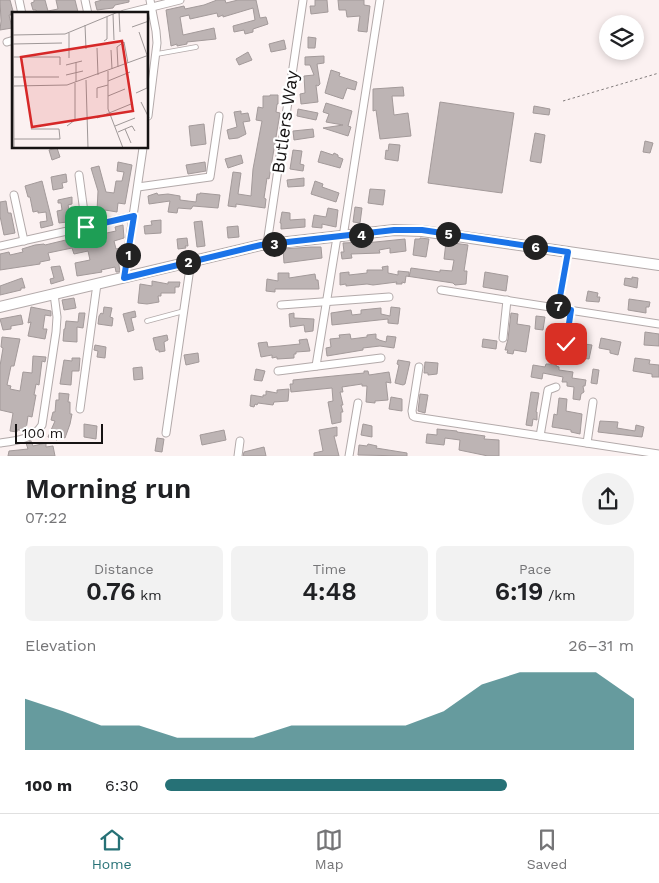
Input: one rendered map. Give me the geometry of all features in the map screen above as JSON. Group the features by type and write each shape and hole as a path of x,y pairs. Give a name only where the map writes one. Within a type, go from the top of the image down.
{"street":[{"path":"129,12 151,3 180,0"},
{"name":"Butlers Way","path":"267,244 303,0"},
{"path":"316,366 380,0"},
{"path":"149,108 156,54 156,31 151,3"},
{"path":"138,187 210,177 219,116"},
{"path":"124,278 143,149"},
{"path":"79,175 86,227"},
{"path":"14,196 24,241"},
{"path":"0,246 134,216"},
{"path":"0,307 267,244 394,230 414,230 659,265"},
{"path":"558,308 568,252"},
{"path":"166,433 191,261"},
{"path":"80,409 97,284"},
{"path":"441,290 659,324"},
{"path":"0,443 29,437 36,433 42,425 56,332 57,317 54,294"},
{"path":"281,305 390,297"},
{"path":"503,338 507,300"},
{"path":"566,344 571,310"},
{"path":"278,371 381,358"},
{"path":"419,367 412,411 414,417 659,454"},
{"path":"540,436 548,390 556,387"},
{"path":"587,443 593,402"},
{"path":"349,456 358,403"},
{"path":"238,456 240,441"}],"lane":[{"path":"156,54 196,47"},
{"path":"147,321 184,312"}],"path":[{"path":"563,101 659,73"}],"building":[{"path":"0,0 10,0 13,11 9,15 12,28 0,30"},
{"path":"34,0 45,0 48,11 58,9 56,0 75,0 78,12 36,12 33,10 31,3"},
{"path":"102,0 129,0 129,2 115,5 113,8 97,10 95,2"},
{"path":"217,0 225,0 226,3 238,0 256,0 260,18 266,17 268,24 245,34 244,30 234,32 233,26 255,20 253,8 223,17 223,15 218,17 217,13 190,19 189,15 180,17 183,35 214,28 216,39 171,46 166,10 184,6 185,9"},
{"path":"315,0 327,0 328,12 311,14 310,6 315,6"},
{"path":"338,0 364,0 364,5 370,6 367,32 358,31 360,16 347,17 346,10 339,10"},
{"path":"308,37 316,38 315,48 308,48"},
{"path":"284,40 286,49 271,52 269,44"},
{"path":"248,52 252,60 239,65 236,59"},
{"path":"324,56 324,63 317,64 320,84 316,85 318,102 301,104 300,94 305,93 304,76 314,75 310,65 305,65 305,57"},
{"path":"331,70 340,73 339,76 357,82 355,90 347,88 343,99 325,93"},
{"path":"403,87 404,96 392,96 394,115 408,113 411,136 380,139 376,110 373,111 373,89"},
{"path":"278,95 276,112 280,113 269,179 267,178 264,198 266,199 265,208 236,204 236,207 228,206 233,172 241,173 238,194 251,196 253,169 262,121 256,120 258,107 263,108 263,96"},
{"path":"440,102 514,113 502,193 428,183"},
{"path":"326,103 352,111 348,126 351,127 348,136 323,128 343,125 326,122 329,114 323,112"},
{"path":"534,106 550,109 549,115 533,113"},
{"path":"298,109 318,113 316,120 297,116"},
{"path":"241,111 241,114 248,113 250,121 243,122 246,134 238,138 229,139 227,130 237,127 234,112"},
{"path":"204,124 206,144 191,146 189,126"},
{"path":"313,129 314,137 294,140 293,131"},
{"path":"535,133 545,135 541,163 530,161"},
{"path":"645,141 653,143 650,153 643,152"},
{"path":"389,144 400,145 398,161 385,159"},
{"path":"57,149 60,157 52,160 49,150"},
{"path":"293,150 302,151 300,164 304,165 303,171 290,169"},
{"path":"321,151 333,155 334,153 343,159 340,168 318,162"},
{"path":"241,155 243,163 228,168 225,159"},
{"path":"118,162 132,165 125,204 118,203 117,212 97,211 98,191 91,168 99,166 106,192 114,193 116,181 122,181 124,172 117,171"},
{"path":"205,162 206,171 188,174 186,165"},
{"path":"66,174 67,182 62,183 63,188 53,190 51,177"},
{"path":"304,178 304,186 288,187 287,180"},
{"path":"42,181 53,225 41,228 40,222 47,221 46,212 33,212 30,197 28,197 25,186"},
{"path":"315,181 323,184 322,187 339,193 336,202 311,194"},
{"path":"370,189 385,190 383,205 368,203"},
{"path":"157,193 158,195 180,196 180,200 196,202 197,194 200,193 220,195 218,208 193,206 191,209 178,208 177,213 168,212 170,201 149,204 148,196"},
{"path":"72,197 72,204 68,205 71,218 66,219 67,222 59,223 57,211 62,210 61,203 58,203 58,200"},
{"path":"6,201 8,213 11,213 15,233 4,235 0,216 0,202"},
{"path":"355,207 362,208 360,223 353,222"},
{"path":"328,208 338,210 336,227 322,224 322,228 312,227 314,215 326,217"},
{"path":"282,212 290,213 290,220 305,219 305,227 281,229"},
{"path":"161,220 161,233 145,234 144,226 152,225 151,221"},
{"path":"202,221 205,246 197,247 194,222"},
{"path":"123,225 124,238 114,241 116,249 120,248 122,256 118,258 120,272 116,272 115,267 101,270 102,272 77,276 75,263 90,260 88,251 74,254 72,248 48,253 50,260 40,262 40,264 0,270 0,254 9,252 10,255 23,252 22,249 35,245 45,245 74,238 78,238 79,241 88,239 88,237 116,231 115,227"},
{"path":"238,226 239,237 228,238 227,227"},
{"path":"187,238 188,246 178,249 177,239"},
{"path":"405,239 406,251 390,253 390,248 379,250 380,253 351,254 352,258 342,259 341,252 344,252 343,243"},
{"path":"415,239 429,239 426,257 413,255"},
{"path":"446,242 468,245 464,271 467,271 466,284 455,285 453,283 409,276 411,268 440,272 440,270 452,271 454,260 444,259"},
{"path":"321,247 322,258 284,263 283,249"},
{"path":"60,266 64,280 51,284 50,279 54,278 51,267"},
{"path":"388,266 388,273 398,275 398,271 409,272 409,276 406,276 405,283 402,282 402,284 396,284 397,282 373,285 340,285 340,273 349,272 349,275 367,273 367,270 383,270 382,267"},
{"path":"485,272 508,276 506,291 483,287"},
{"path":"278,273 289,273 289,278 315,274 319,289 275,289 275,292 266,291 267,279 278,281"},
{"path":"632,277 638,278 637,288 624,285 625,278 632,279"},
{"path":"22,278 25,288 0,295 0,286"},
{"path":"152,281 168,284 168,282 180,282 179,287 175,287 175,293 161,293 161,296 158,296 159,302 138,303 140,284 152,286"},
{"path":"588,291 598,293 597,297 600,297 599,302 586,301"},
{"path":"74,298 76,308 64,310 62,300"},
{"path":"629,299 650,302 649,307 646,307 646,313 628,310"},
{"path":"31,307 51,311 51,316 45,315 43,329 47,329 45,339 28,336 31,322 28,323"},
{"path":"104,307 112,308 110,317 113,318 112,326 98,324 99,316 101,313 103,314"},
{"path":"391,307 400,308 398,324 388,323 388,319 332,325 331,313 351,310 352,315 361,314 361,310 381,308 381,314 390,316"},
{"path":"135,311 136,317 131,318 134,330 128,332 123,314"},
{"path":"79,313 85,313 83,328 77,327 77,342 63,341 66,321 78,322"},
{"path":"294,313 294,318 314,319 313,331 305,332 304,325 290,327 289,314"},
{"path":"511,313 518,314 517,324 530,326 526,352 514,350 513,354 507,353 508,350 505,350"},
{"path":"21,315 23,324 11,326 11,329 3,330 0,319"},
{"path":"536,316 545,317 543,330 535,329"},
{"path":"645,332 659,334 659,346 644,345"},
{"path":"350,334 351,339 376,334 376,339 386,342 387,336 396,337 394,348 380,346 363,348 363,350 327,356 326,348 331,347 330,339 340,338 339,335"},
{"path":"167,335 168,340 164,342 165,351 159,352 159,350 156,350 153,338"},
{"path":"2,337 20,339 14,366 11,366 7,385 11,386 10,389 20,391 23,372 32,373 33,356 46,357 45,362 42,361 39,385 36,384 32,417 28,416 26,430 17,430 17,432 10,431 13,413 0,410"},
{"path":"601,338 621,342 618,355 610,353 610,350 599,348"},
{"path":"307,339 310,351 296,352 294,358 277,359 277,357 272,358 272,355 261,357 258,343 267,342 268,347 300,344 299,340"},
{"path":"483,339 497,341 496,349 482,347"},
{"path":"584,344 592,345 589,359 582,358"},
{"path":"95,345 106,347 105,358 97,357 98,351 94,350"},
{"path":"198,353 199,362 186,365 184,355"},
{"path":"72,358 80,358 79,371 72,371 71,385 60,384 64,360 72,361"},
{"path":"635,358 650,360 649,364 659,365 659,377 652,377 652,374 633,371"},
{"path":"398,360 410,362 405,384 403,385 395,383 399,365 397,364"},
{"path":"425,362 438,363 437,374 428,375 428,373 424,373"},
{"path":"557,363 556,366 559,367 559,370 573,372 572,378 586,380 585,386 583,386 584,392 581,394 580,400 573,399 574,387 567,386 567,382 562,382 563,377 543,373 542,379 531,377 533,365 545,367 546,364"},
{"path":"142,367 143,379 134,380 133,368"},
{"path":"256,369 265,371 262,381 254,380"},
{"path":"593,369 599,370 597,384 591,383"},
{"path":"364,371 368,371 369,375 389,372 391,383 386,382 388,400 375,401 375,403 366,402 367,386 362,386 362,384 342,387 343,392 340,392 343,405 341,405 343,412 341,412 341,422 332,424 328,402 333,401 332,388 291,392 290,384 293,384 293,380 364,373"},
{"path":"289,389 288,401 274,402 273,405 258,403 254,407 250,406 251,395 263,397 263,395 266,395 266,391 277,393 277,390"},
{"path":"531,392 539,393 536,412 537,420 533,419 532,426 526,425"},
{"path":"59,393 69,394 68,402 70,402 70,414 72,414 65,438 59,435 57,440 48,437 55,421 51,420 53,412 55,412 56,400 59,400"},
{"path":"420,394 428,395 425,413 418,411"},
{"path":"391,397 402,399 402,411 389,409"},
{"path":"559,398 567,399 566,411 582,414 580,434 571,432 571,430 552,427 554,414 557,415"},
{"path":"600,421 618,422 617,428 635,431 636,425 644,427 642,437 598,432"},
{"path":"84,424 97,426 96,439 84,437"},
{"path":"363,424 372,426 372,437 361,435"},
{"path":"337,427 337,436 334,436 339,456 314,456 314,453 323,451 319,430"},
{"path":"437,429 485,436 484,439 499,440 499,456 488,456 459,450 460,440 445,438 444,445 426,443 427,434 437,435"},
{"path":"224,430 226,440 202,445 200,435"},
{"path":"157,438 164,439 162,452 155,451"},
{"path":"31,441 33,446 46,443 46,447 53,446 55,456 8,456 9,451 28,449 26,443"},
{"path":"368,444 377,446 376,448 407,453 407,456 358,455 359,445 367,446"},
{"path":"264,447 266,456 243,456 244,452"}],"route":[{"path":"86,227 134,216 124,278 261,245 394,230 422,230 568,252 558,308 571,310 566,344"}]}
